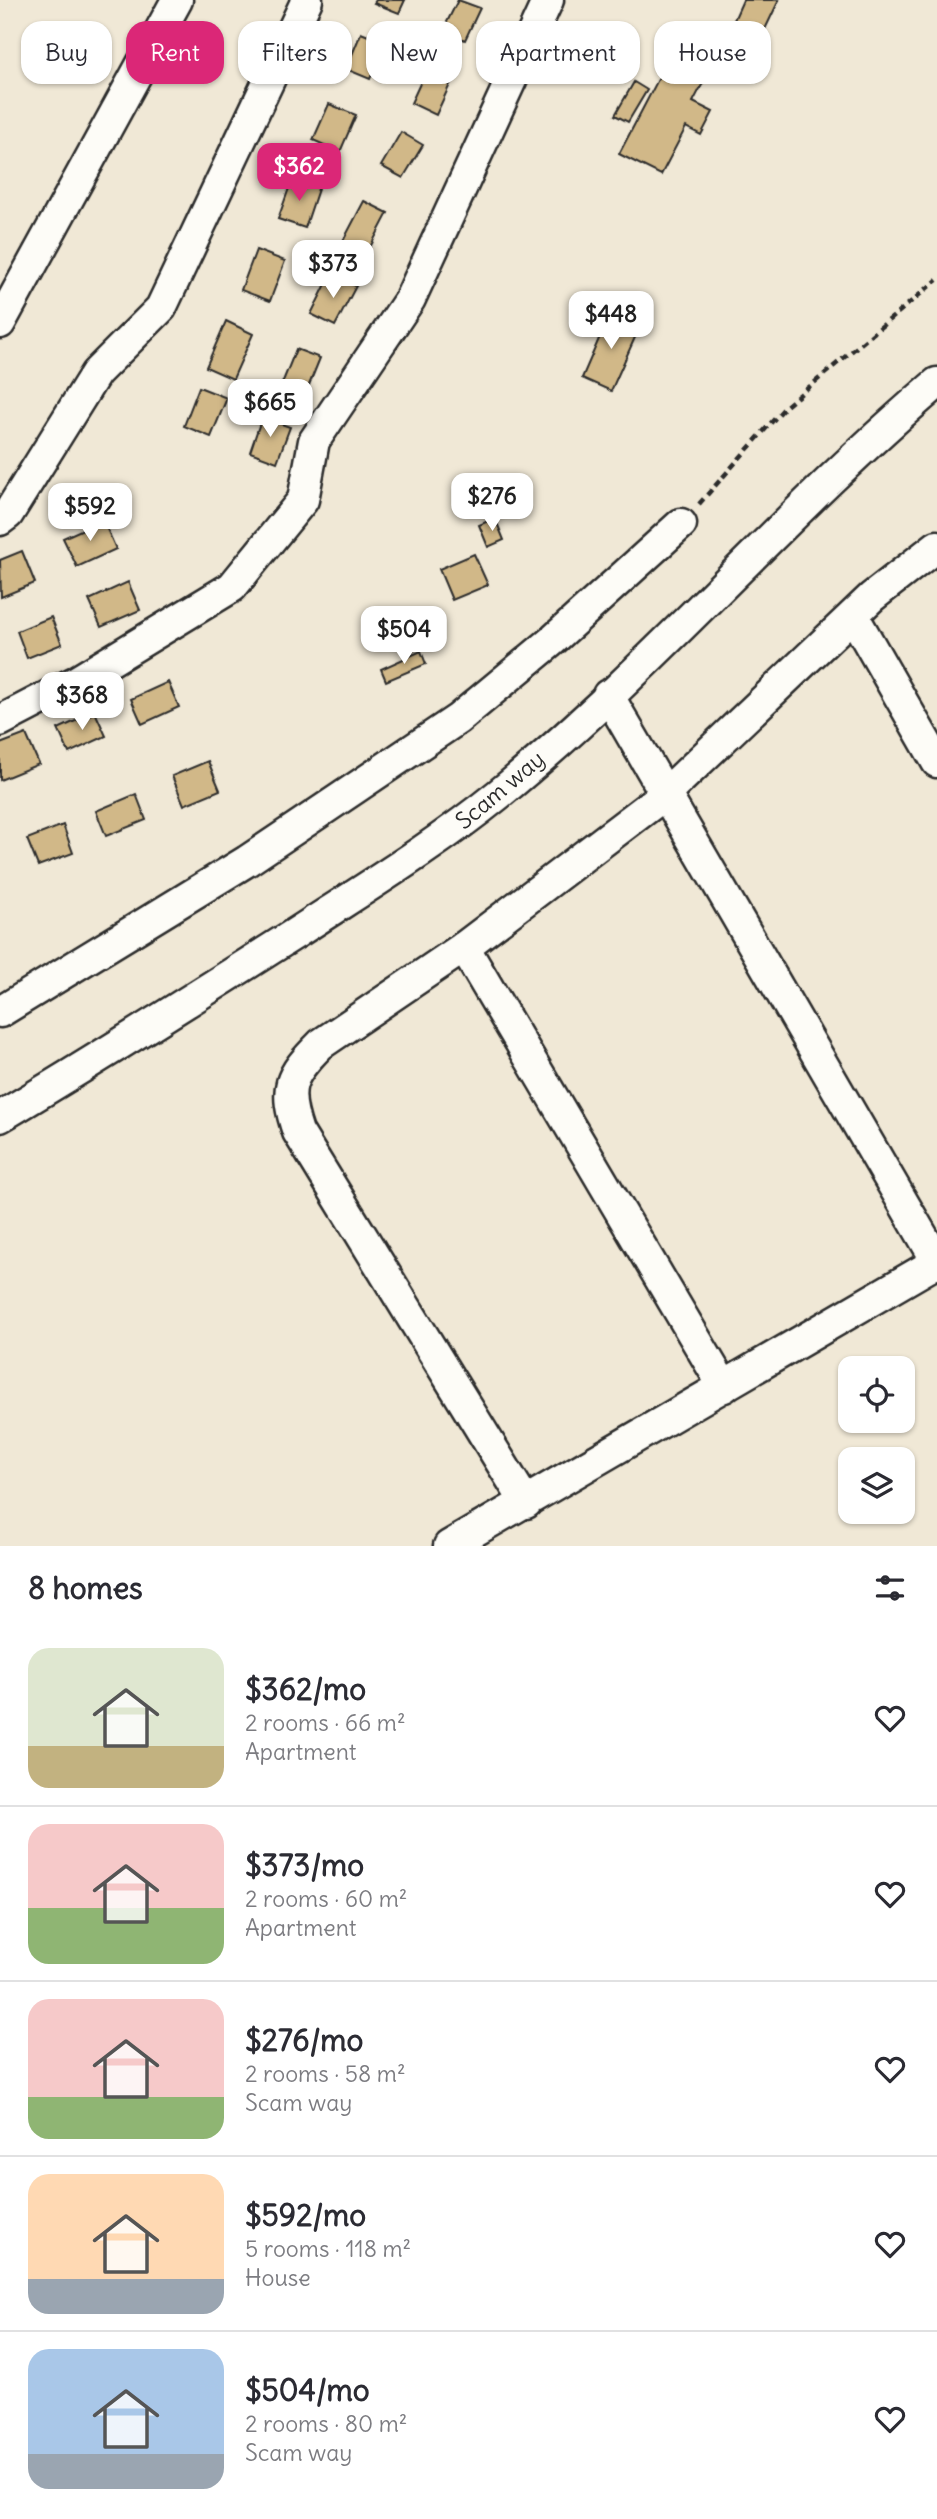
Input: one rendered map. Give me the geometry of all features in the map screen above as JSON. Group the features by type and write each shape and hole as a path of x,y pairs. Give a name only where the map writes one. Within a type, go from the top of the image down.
{"street":[{"path":"0,324 177,0"},
{"path":"0,520 8,514 96,373 162,308 307,0"},
{"path":"0,721 77,681 232,586 303,500 314,441 410,299 548,0"},
{"name":"Scam way","path":"0,1117 104,1055 442,839 501,792 608,695 867,444 937,383"},
{"path":"0,1012 247,861 458,719 552,641 681,524"},
{"path":"526,1503 298,1132 288,1104 291,1083 304,1060 321,1044 464,947 664,795 893,578 937,546"},
{"path":"854,617 937,762"},
{"path":"449,1546 937,1261 608,695"},
{"path":"464,947 724,1387"}],"path":[{"path":"681,524 785,407 937,280"}],"building":[{"path":"376,0 405,0 399,13 374,3"},
{"path":"458,0 480,8 465,40 462,39 462,21 448,21"},
{"path":"743,0 779,0 769,21 734,21"},
{"path":"361,33 366,35 366,77 352,72 352,55"},
{"path":"420,84 450,84 436,115 411,103"},
{"path":"633,84 647,90 628,122 615,115"},
{"path":"656,84 702,84 693,102 713,112 701,135 686,127 661,175 619,154"},
{"path":"329,104 356,115 340,152 313,140"},
{"path":"401,132 423,145 403,178 381,166"},
{"path":"293,177 319,186 305,228 278,219"},
{"path":"364,201 388,213 367,253 343,241"},
{"path":"256,250 285,261 270,301 241,290"},
{"path":"331,274 356,286 335,326 311,314"},
{"path":"611,311 641,324 611,391 582,378"},
{"path":"226,321 253,334 233,379 206,367"},
{"path":"296,349 320,358 303,400 279,391"},
{"path":"199,387 227,398 211,437 184,426"},
{"path":"262,417 290,427 277,462 250,452"},
{"path":"495,518 504,540 488,547 479,525"},
{"path":"103,520 116,549 77,567 63,538"},
{"path":"22,551 35,583 1,597 0,560"},
{"path":"474,554 488,585 452,600 439,569"},
{"path":"128,582 140,610 101,627 89,600"},
{"path":"51,617 62,644 27,658 17,631"},
{"path":"401,620 408,635 380,648 373,634"},
{"path":"419,633 425,645 405,654 400,642"},
{"path":"421,651 426,664 386,681 381,669"},
{"path":"168,682 179,707 142,724 131,699"},
{"path":"95,712 106,736 69,753 58,729"},
{"path":"26,734 39,764 0,780 0,744"},
{"path":"208,761 220,790 184,805 172,776"},
{"path":"136,794 146,820 106,836 96,811"},
{"path":"63,825 73,853 38,866 27,839"}]}
